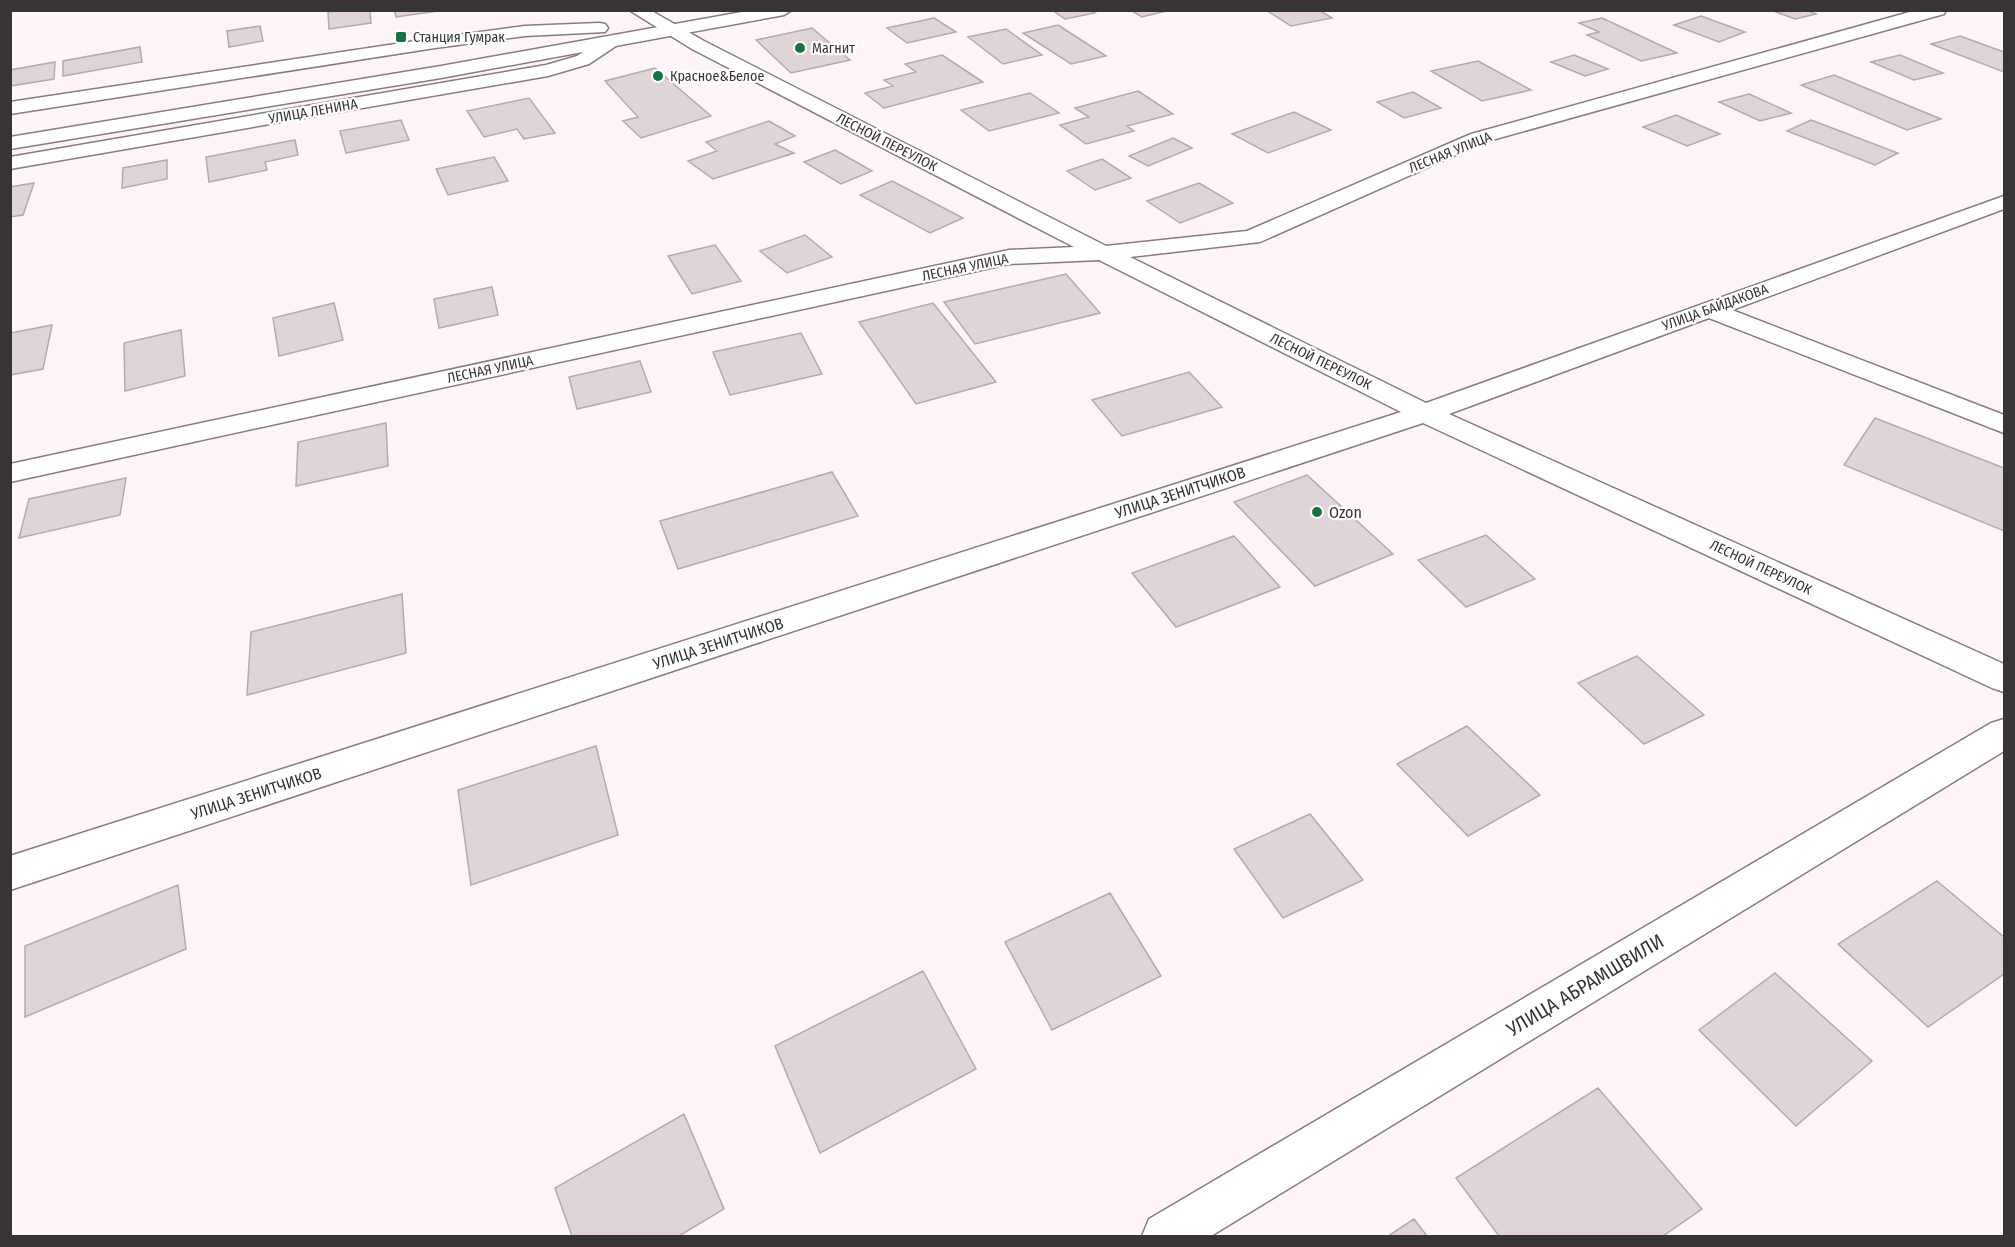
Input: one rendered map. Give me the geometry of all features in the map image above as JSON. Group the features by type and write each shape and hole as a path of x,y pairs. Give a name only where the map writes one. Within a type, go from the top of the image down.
{"street":[{"name":"УЛИЦА ЛЕНИНА","path":"10,143 605,35 694,10"},
{"name":"ЛЕСНАЯ УЛИЦА","path":"10,472 1009,257 1103,253 1252,237 1478,138 1938,10"},
{"name":"УЛИЦА ЛЕНИНА","path":"653,20 783,11"},
{"name":"ЛЕСНОЙ ПЕРЕУЛОК","path":"653,20 1103,253 1425,413 2004,679"},
{"name":"УЛИЦА ЛЕНИНА","path":"10,108 525,31 605,35"},
{"name":"УЛИЦА ЛЕНИНА","path":"10,127 605,35"},
{"name":"УЛИЦА ЛЕНИНА","path":"10,163 548,70 583,60 605,35"},
{"name":"УЛИЦА БАЙДАКОВА","path":"1425,413 2003,204"},
{"path":"1708,309 2004,425"},
{"name":"УЛИЦА ЗЕНИТЧИКОВ","path":"10,873 1425,413"},
{"name":"УЛИЦА АБРАМШВИЛИ","path":"1166,1236 2004,733"}],"building":[{"path":"370,10 371,23 329,29 328,12"},
{"path":"394,10 445,10 396,17"},
{"path":"1052,10 1090,10 1095,13 1065,19"},
{"path":"1130,10 1165,10 1166,11 1142,17"},
{"path":"1266,10 1319,10 1332,18 1291,26"},
{"path":"1771,10 1806,10 1816,14 1795,19"},
{"path":"1701,16 1745,32 1719,42 1674,25"},
{"path":"934,18 956,32 907,43 887,28"},
{"path":"1602,18 1677,53 1641,61 1587,35 1599,32 1579,23"},
{"path":"1058,25 1106,56 1071,64 1023,33"},
{"path":"260,26 263,41 229,47 227,31"},
{"name":"Магнит","path":"812,28 850,60 791,73 756,40"},
{"path":"1006,29 1042,55 1003,64 968,37"},
{"path":"1960,36 2004,52 2004,72 1931,44"},
{"path":"140,47 142,62 63,76 63,61"},
{"path":"942,55 983,82 884,108 865,93 893,86 884,80 916,72 905,64"},
{"path":"1574,55 1608,69 1585,76 1551,62"},
{"path":"1900,55 1943,73 1914,80 1871,62"},
{"path":"1478,61 1531,90 1482,101 1431,71"},
{"path":"55,62 54,79 10,86 10,70"},
{"path":"655,68 711,116 641,138 623,121 638,117 605,81"},
{"path":"1834,75 1941,119 1907,130 1801,85"},
{"path":"1138,91 1173,114 1127,126 1134,131 1086,144 1060,125 1089,117 1075,108"},
{"path":"1413,92 1441,108 1404,118 1377,102"},
{"path":"1030,93 1059,113 989,131 961,110"},
{"path":"1749,94 1791,113 1760,121 1719,102"},
{"path":"529,98 555,133 524,139 517,129 484,137 467,111"},
{"path":"1294,112 1331,130 1268,153 1232,134"},
{"path":"1676,115 1720,134 1687,146 1643,127"},
{"path":"401,120 409,140 346,153 340,131"},
{"path":"1811,120 1898,153 1875,165 1787,131"},
{"path":"769,121 795,136 775,144 794,153 713,179 688,161 717,151 706,142"},
{"path":"1173,138 1192,148 1148,166 1129,156"},
{"path":"295,140 298,155 265,162 267,170 209,182 206,157"},
{"path":"835,150 872,171 841,184 804,162"},
{"path":"494,157 508,181 448,195 436,169"},
{"path":"1102,159 1131,178 1095,190 1067,171"},
{"path":"167,160 167,179 122,188 123,168"},
{"path":"892,181 963,218 930,233 860,195"},
{"path":"34,183 23,215 10,217 10,187"},
{"path":"1199,183 1233,203 1180,223 1147,201"},
{"path":"805,235 832,257 787,273 760,251"},
{"path":"715,245 741,281 692,294 668,256"},
{"path":"1066,274 1100,313 975,344 944,302"},
{"path":"492,287 498,315 439,328 434,299"},
{"path":"334,303 343,340 279,356 273,318"},
{"path":"933,303 996,382 916,404 859,322"},
{"path":"52,325 43,369 10,375 10,333"},
{"path":"181,330 185,376 125,391 124,343"},
{"path":"801,333 822,374 730,395 713,352"},
{"path":"640,361 651,392 577,409 569,377"},
{"path":"1189,372 1222,407 1122,436 1092,400"},
{"path":"1875,418 2004,468 2004,531 1844,465"},
{"path":"386,423 388,466 296,486 298,442"},
{"path":"832,472 858,516 678,569 660,521"},
{"path":"1307,475 1393,554 1315,586 1234,502"},
{"path":"126,478 120,515 19,538 29,499"},
{"path":"1486,535 1535,579 1466,607 1418,560"},
{"path":"1234,536 1280,587 1176,627 1132,573"},
{"path":"402,594 406,653 247,695 251,632"},
{"path":"1637,656 1704,715 1644,744 1578,683"},
{"path":"1467,726 1540,795 1468,836 1397,764"},
{"path":"596,746 618,835 471,885 458,790"},
{"path":"1310,814 1363,880 1283,918 1234,849"},
{"path":"1937,881 2004,937 2004,974 1928,1027 1838,944"},
{"path":"178,885 186,949 25,1017 25,946"},
{"path":"1110,893 1161,976 1052,1030 1005,942"},
{"path":"923,971 976,1069 820,1153 775,1046"},
{"path":"1775,973 1872,1061 1796,1126 1699,1030"},
{"path":"1598,1088 1702,1209 1663,1236 1499,1236 1456,1178"},
{"path":"684,1114 724,1209 679,1236 572,1236 555,1188"},
{"path":"1414,1219 1427,1236 1388,1236"}],"place":[{"name":"Станция Гумрак","path":"401,37"},
{"name":"Магнит","path":"800,48"},
{"name":"Красное&Белое","path":"658,76"},
{"name":"Ozon","path":"1317,512"}]}
